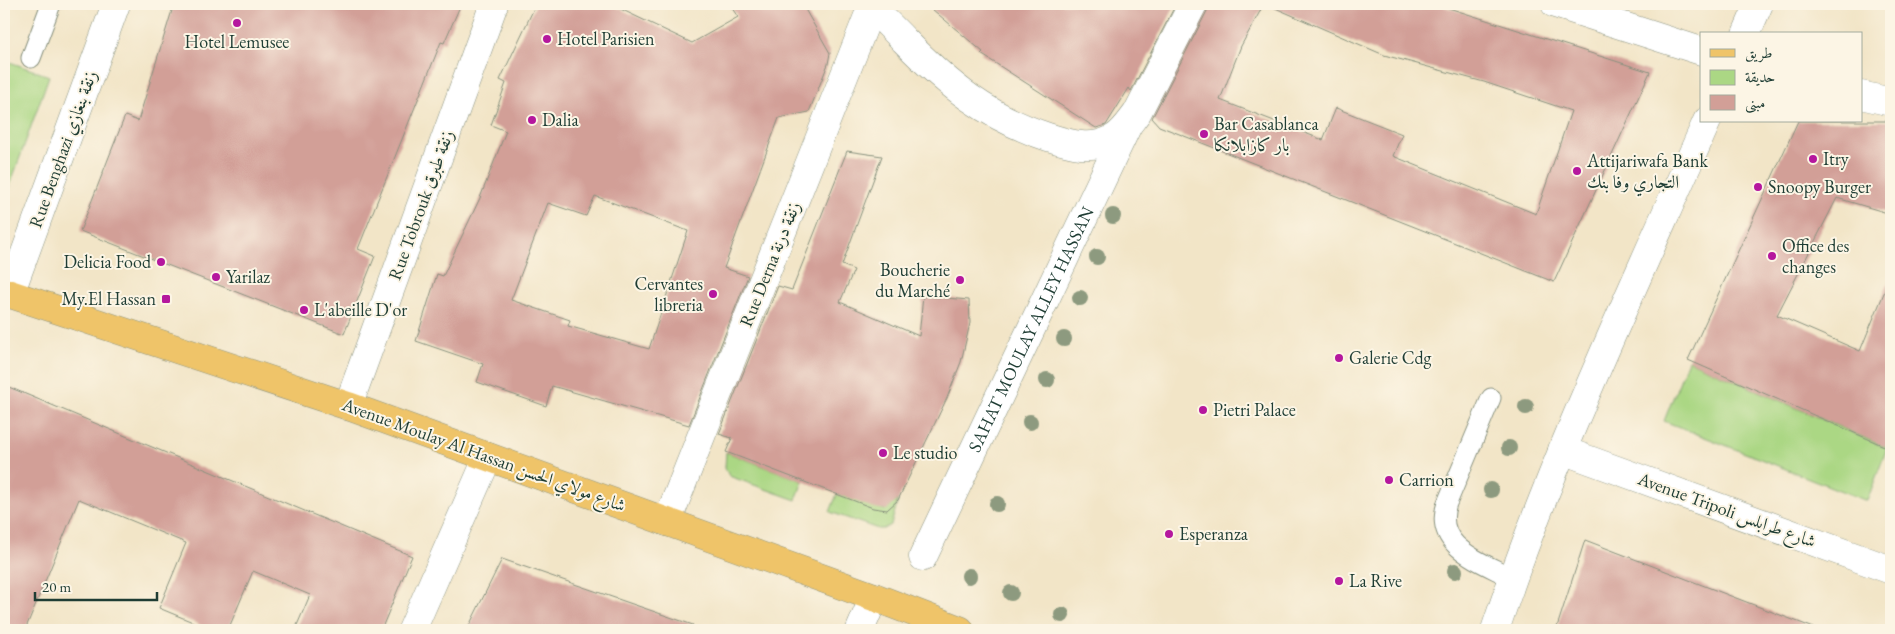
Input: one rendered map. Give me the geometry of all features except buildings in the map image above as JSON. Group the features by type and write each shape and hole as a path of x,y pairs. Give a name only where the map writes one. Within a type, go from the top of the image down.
{"main road":[{"name":"Avenue Moulay Al Hassan شارع مولاي الحسن","path":"7,293 348,406 960,630"}],"street":[{"name":"Rue Benghazi زنقة بنغازي","path":"7,293 116,4"},
{"name":"Rue Tobrouk زنقة طبرق","path":"348,406 494,4"},
{"path":"871,5 938,75 967,97 997,116 1030,131 1080,146 1098,145 1114,138 1127,127 1137,113 1193,4"},
{"path":"1555,4 1700,51"},
{"path":"1747,32 1759,4"},
{"name":"Rue Derna زنقة درنة","path":"667,522 871,5"},
{"path":"1862,95 1891,102"},
{"path":"1495,630 1512,578 1562,450 1707,122"},
{"name":"SAHAT MOULAY ALLEY HASSAN","path":"923,557 1127,127"},
{"name":"Avenue Tripoli شارع طرابلس","path":"1562,450 1891,570"},
{"path":"412,630 488,457"},
{"path":"860,630 874,597"}],"lane":[{"path":"31,58 51,4"},
{"path":"1491,398 1447,503 1443,514 1443,525 1446,536 1456,545 1512,578"}],"green space":[{"path":"4,60 49,76 4,202"},
{"path":"1688,360 1887,448 1867,501 1664,421"},
{"path":"726,452 803,481 796,500 729,476 725,468"},
{"path":"837,494 885,510 898,500 891,525 878,529 830,512"}],"place":[{"name":"Hotel Lemusee","path":"237,23"},
{"name":"Hotel Parisien","path":"547,39"},
{"name":"Dalia","path":"532,120"},
{"name":"Bar Casablanca بار كازابلانكا","path":"1204,134"},
{"name":"Itry","path":"1813,159"},
{"name":"Attijariwafa Bank التجاري وفا بنك","path":"1577,171"},
{"name":"Snoopy Burger","path":"1758,187"},
{"name":"Office des changes","path":"1772,256"},
{"name":"Delicia Food","path":"161,262"},
{"name":"Yarilaz","path":"216,277"},
{"name":"Boucherie du Marché","path":"960,280"},
{"name":"Cervantes libreria","path":"713,294"},
{"name":"My.El Hassan","path":"166,299"},
{"name":"L'abeille D'or","path":"304,310"},
{"name":"Galerie Cdg","path":"1339,358"},
{"name":"Pietri Palace","path":"1203,410"},
{"name":"Le studio","path":"883,453"},
{"name":"Carrion","path":"1389,480"},
{"name":"Esperanza","path":"1169,534"},
{"name":"La Rive","path":"1339,581"}]}
